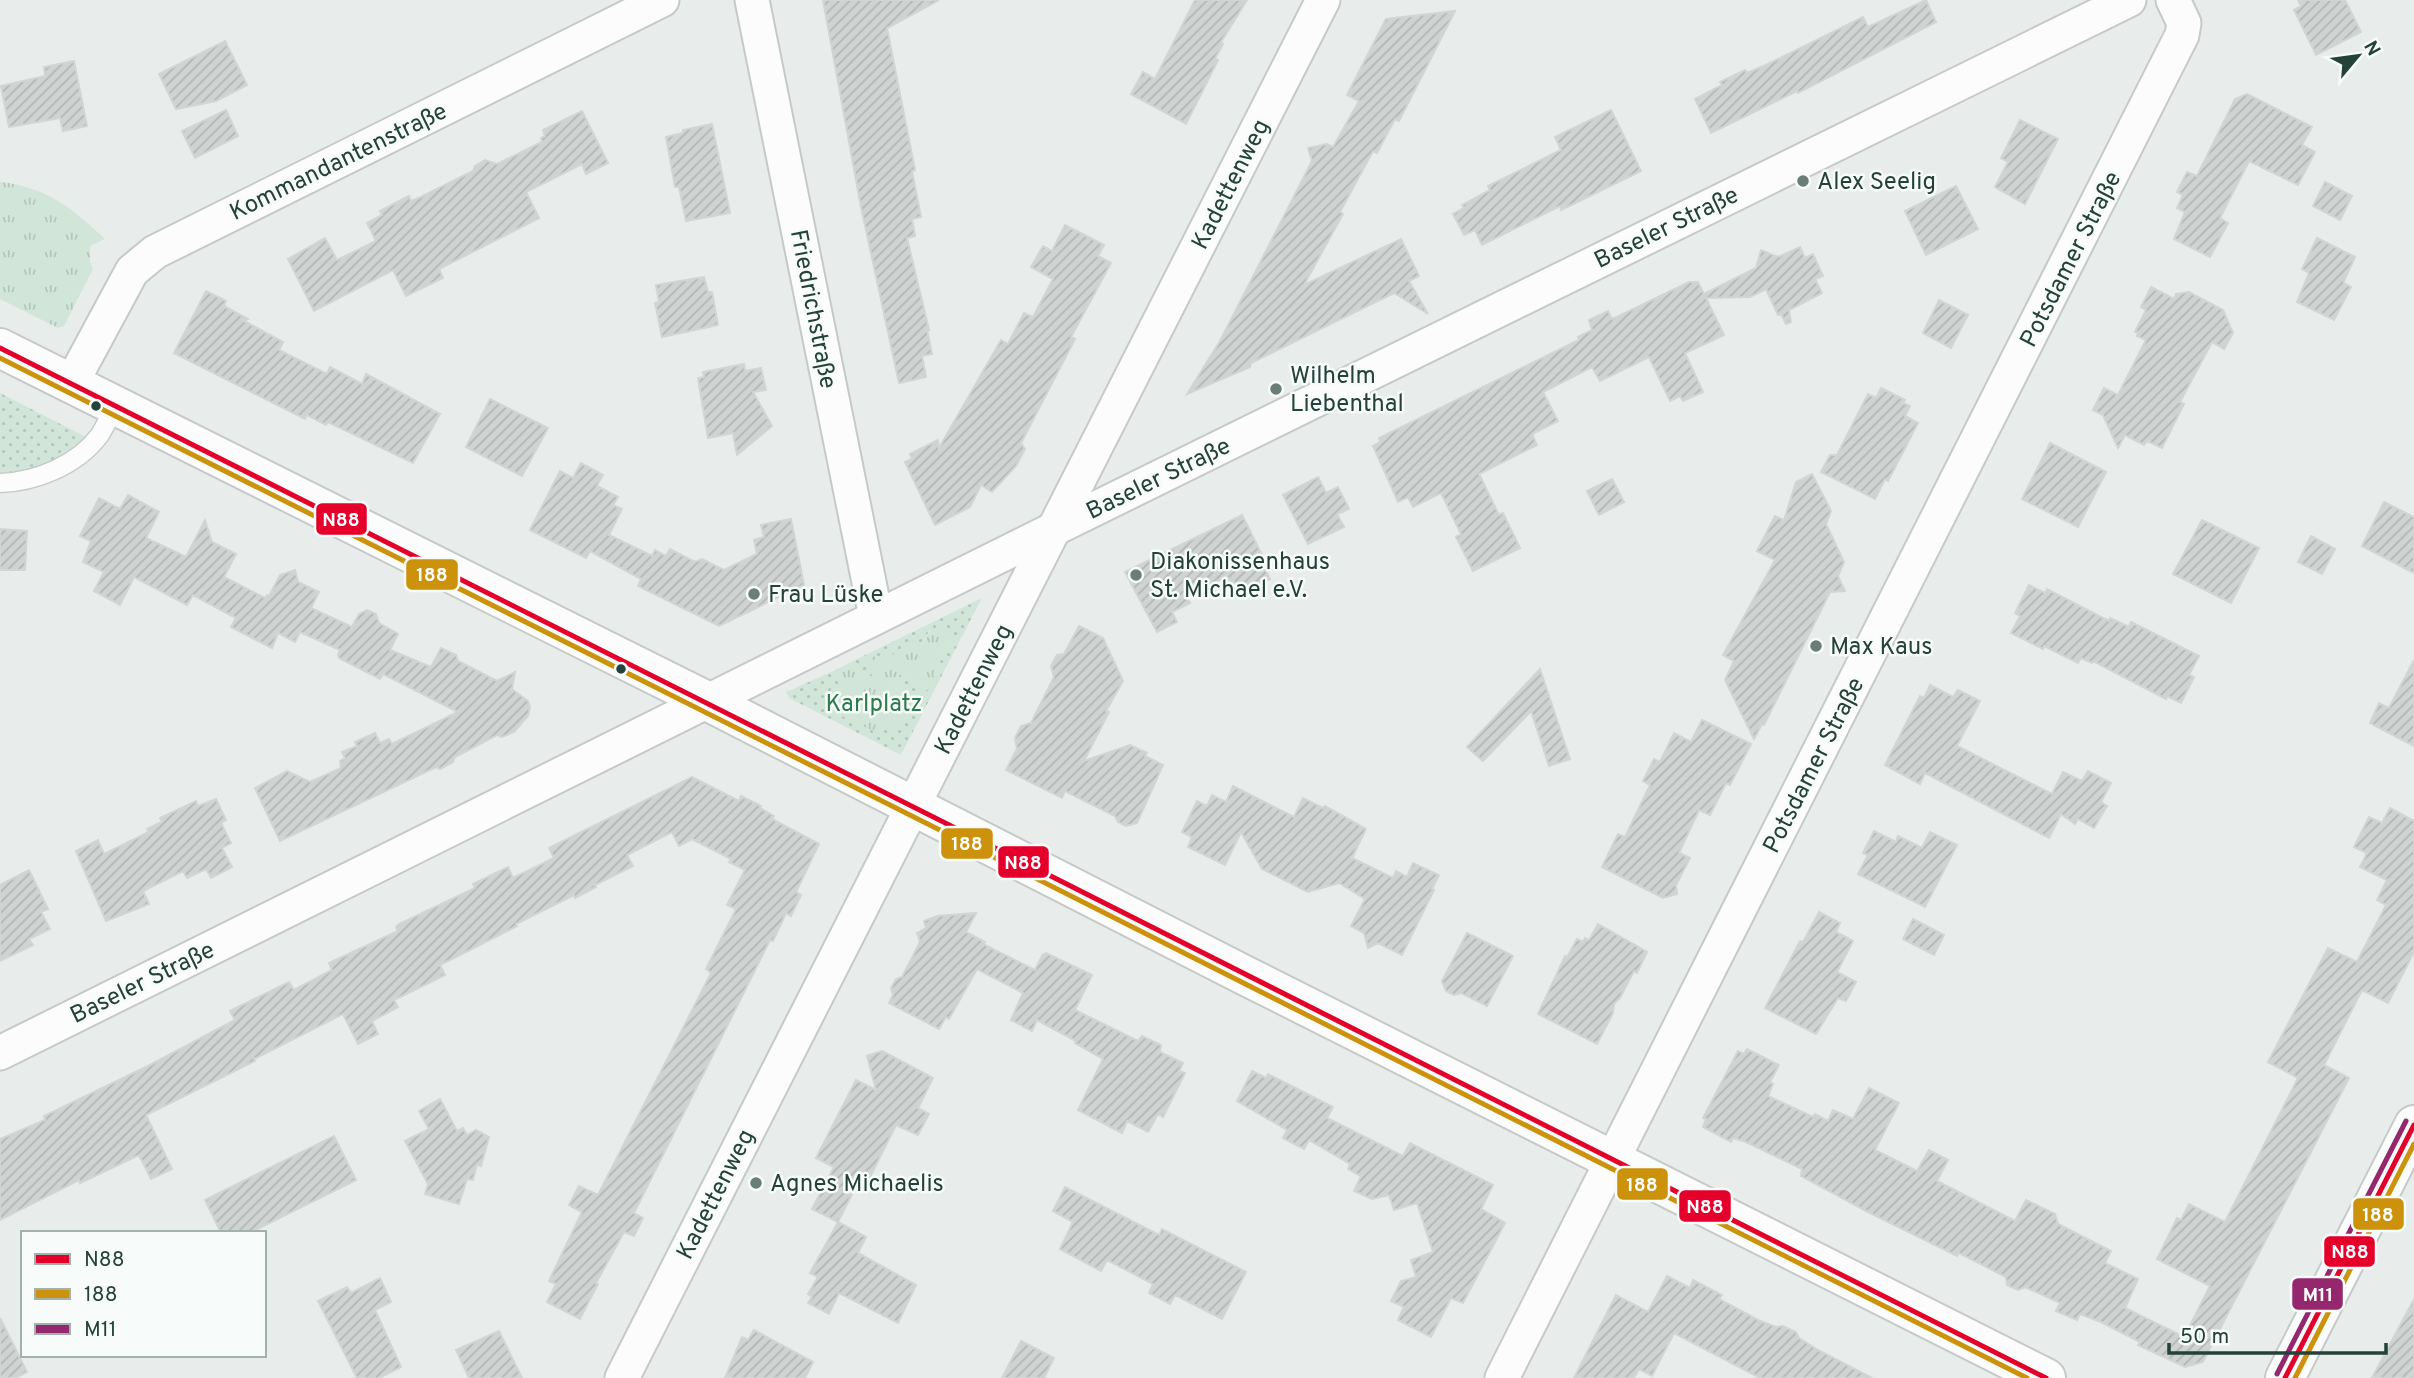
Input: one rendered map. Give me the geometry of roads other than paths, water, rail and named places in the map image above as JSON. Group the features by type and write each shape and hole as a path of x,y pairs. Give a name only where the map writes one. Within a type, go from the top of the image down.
{"street":[{"name":"Kommandantenstraße","path":"71,384 132,271 155,252 662,0"},
{"name":"Friedrichstraße","path":"752,0 876,617"},
{"name":"Kadettenweg","path":"622,1378 1323,0"},
{"path":"2067,0 2097,15"},
{"name":"Baseler Straße","path":"0,1053 876,617 2129,0"},
{"name":"Potsdamer Straße","path":"1502,1378 2182,35 2184,23 2173,0"},
{"path":"0,348 707,701 2046,1378"},
{"path":"2286,1378 2414,1125"}],"lane":[{"path":"0,483 45,474 75,458 101,433 115,406"}],"place":[{"name":"Alex Seelig","path":"1803,181"},
{"name":"Wilhelm Liebenthal","path":"1276,389"},
{"name":"Diakonissenhaus St. Michael e.V.","path":"1136,575"},
{"name":"Frau Lüske","path":"754,594"},
{"name":"Max Kaus","path":"1816,646"},
{"name":"Agnes Michaelis","path":"756,1183"}],"park label":[{"name":"Karlplatz","path":"874,703"}]}
